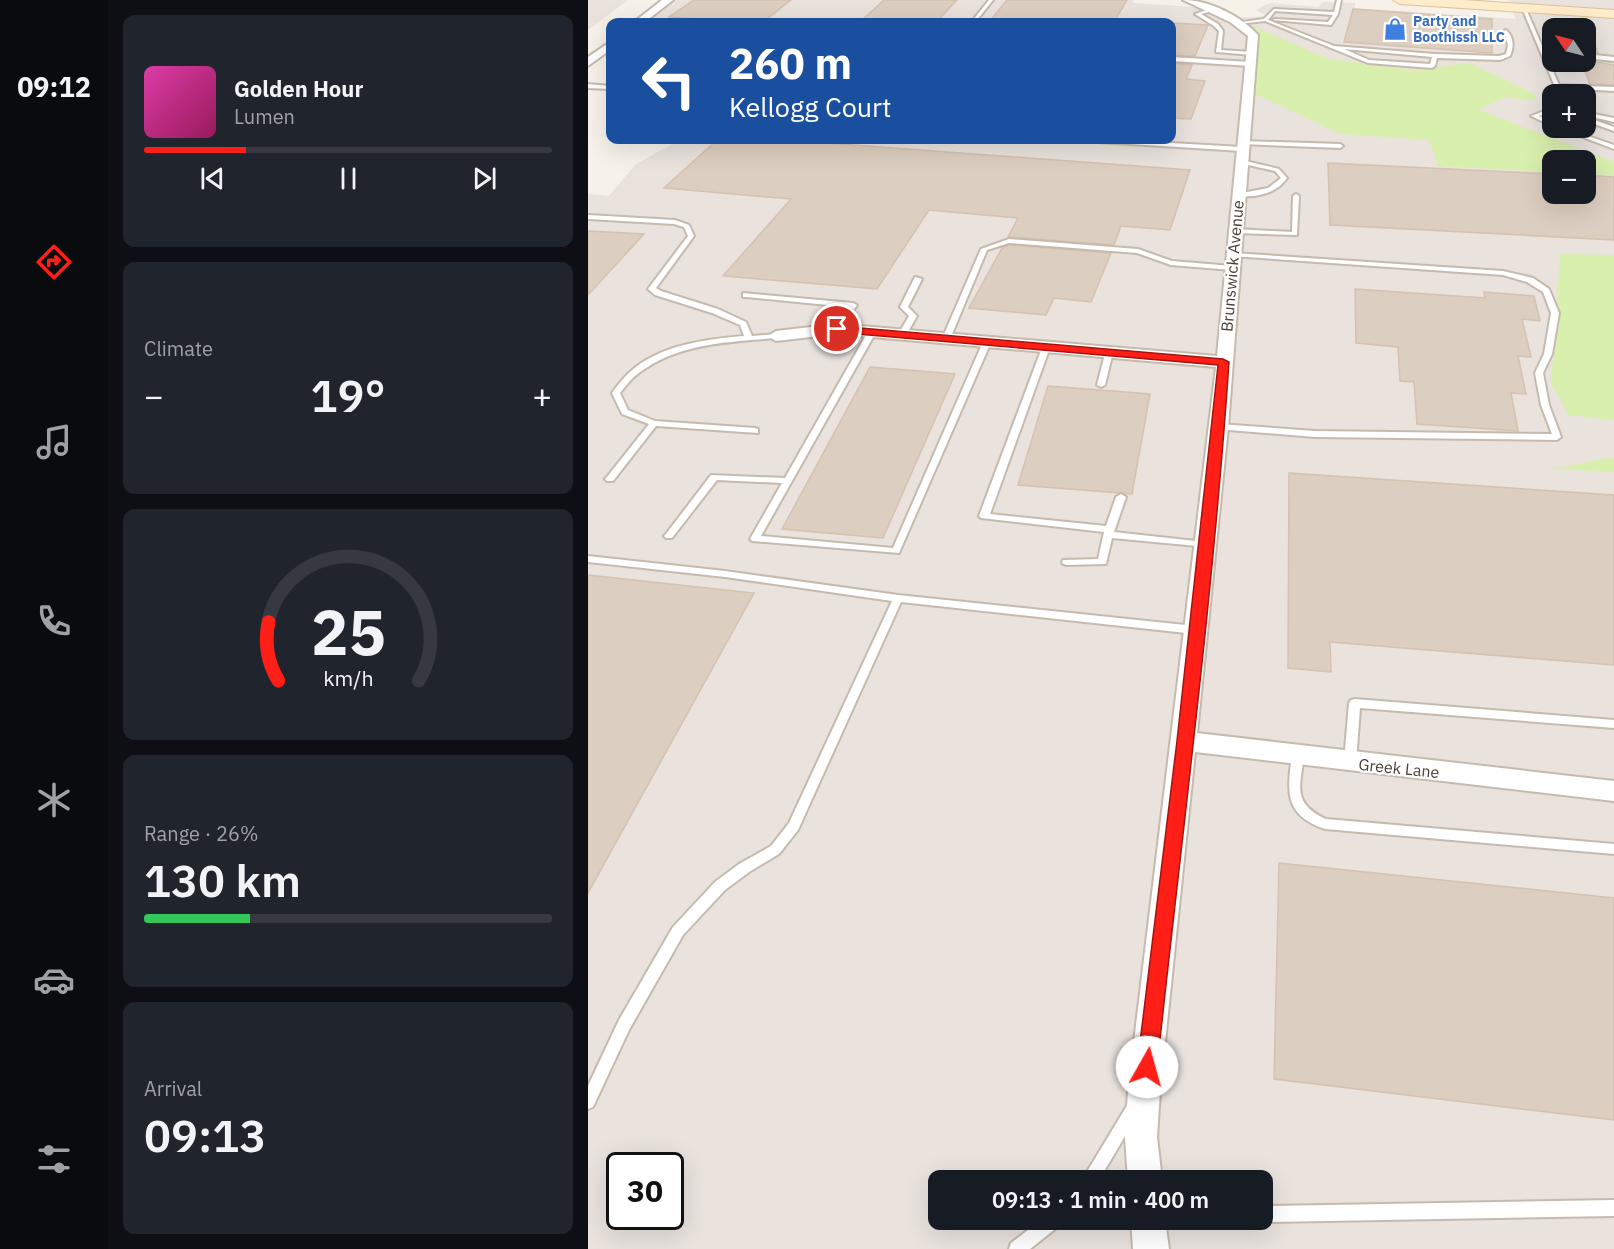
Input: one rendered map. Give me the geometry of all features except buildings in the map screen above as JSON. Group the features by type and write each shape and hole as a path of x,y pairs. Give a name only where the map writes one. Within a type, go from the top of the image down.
{"street":[{"path":"646,18 668,0"},
{"path":"1188,0 1238,22"},
{"path":"1400,0 1507,4 1524,9 1614,14"},
{"name":"Brunswick Avenue","path":"1144,1170 1142,1137 1144,1090 1219,427 1253,35 1238,22"},
{"path":"589,61 606,48"},
{"path":"776,336 837,329 1223,362"},
{"name":"Greek Lane","path":"1185,741 1298,756 1614,791"},
{"path":"1149,1230 1151,1249"}],"lane":[{"path":"976,18 991,0"},
{"path":"1238,22 1266,20 1329,24 1336,14 1339,0"},
{"path":"1524,9 1542,52"},
{"path":"1210,10 1197,14 1216,25 1221,31 1218,51 1251,59"},
{"path":"1266,20 1274,10 1336,14"},
{"path":"1266,20 1368,61 1432,66 1435,56"},
{"path":"1333,47 1435,56 1500,58 1508,55 1511,45 1506,31"},
{"path":"1596,57 1614,59"},
{"path":"1176,59 1251,59"},
{"path":"588,86 606,87"},
{"path":"1596,88 1614,89"},
{"path":"1542,113 1534,116 1542,120"},
{"path":"1596,117 1614,120"},
{"path":"1596,123 1614,129"},
{"path":"1589,138 1614,147"},
{"path":"1150,144 1242,151 1340,146"},
{"path":"1239,195 1269,190 1276,187 1284,178 1277,170 1242,151"},
{"path":"1235,231 1295,234 1296,196"},
{"path":"588,216 675,222 687,226 691,236 652,289 715,311 743,324 749,338"},
{"path":"946,339 984,249 1009,241 1138,251 1171,263 1232,262 1503,273 1530,280 1546,291 1555,313 1548,354 1539,373 1545,405 1557,437 1315,434 1219,427"},
{"path":"902,335 913,316 904,307 918,279"},
{"path":"746,295 853,305 837,329"},
{"path":"873,332 755,539 896,551 987,342"},
{"path":"755,431 654,423 625,412 616,393 634,373 665,354 714,341 776,336"},
{"path":"1046,347 984,516 1205,545"},
{"path":"1101,385 1109,352"},
{"path":"610,479 654,423"},
{"path":"669,536 714,477 788,481"},
{"path":"1067,562 1102,562 1121,497"},
{"path":"588,559 725,574 898,598 1196,630"},
{"path":"588,1102 624,1025 678,931 720,886 744,868 775,850 794,825 898,598"},
{"path":"1350,762 1355,702 1614,724"},
{"path":"1298,756 1295,801 1298,808 1309,818 1325,824 1614,849"},
{"path":"1096,1170 1144,1090"},
{"path":"1273,1214 1614,1208"},
{"path":"1017,1249 1041,1230"}],"shaded area":[{"path":"588,0 628,0 588,30"},
{"path":"675,0 1134,0 1133,3 1209,8 1233,18 1268,16 1256,10 1270,3 1318,7 1323,2 1355,3 1355,8 1516,19 1508,0 1614,0 1614,1249 588,1249 588,194 609,196 635,165 672,144 1176,144 1176,18 651,18"}],"green space":[{"path":"1250,25 1329,59 1414,70 1469,63 1533,93 1538,101 1504,97 1479,110 1542,134 1542,138 1552,138 1583,150 1542,150 1542,171 1438,166 1429,140 1340,134 1253,93"},
{"path":"1596,155 1614,162 1614,175 1596,174"},
{"path":"1560,254 1614,255 1614,420 1569,415 1551,384"},
{"path":"1614,457 1614,472 1552,469"}],"place":[{"name":"Party and Boothissh LLC","path":"1395,29"}],"route":[{"path":"837,329 1223,362 1219,427 1147,1067"}]}
